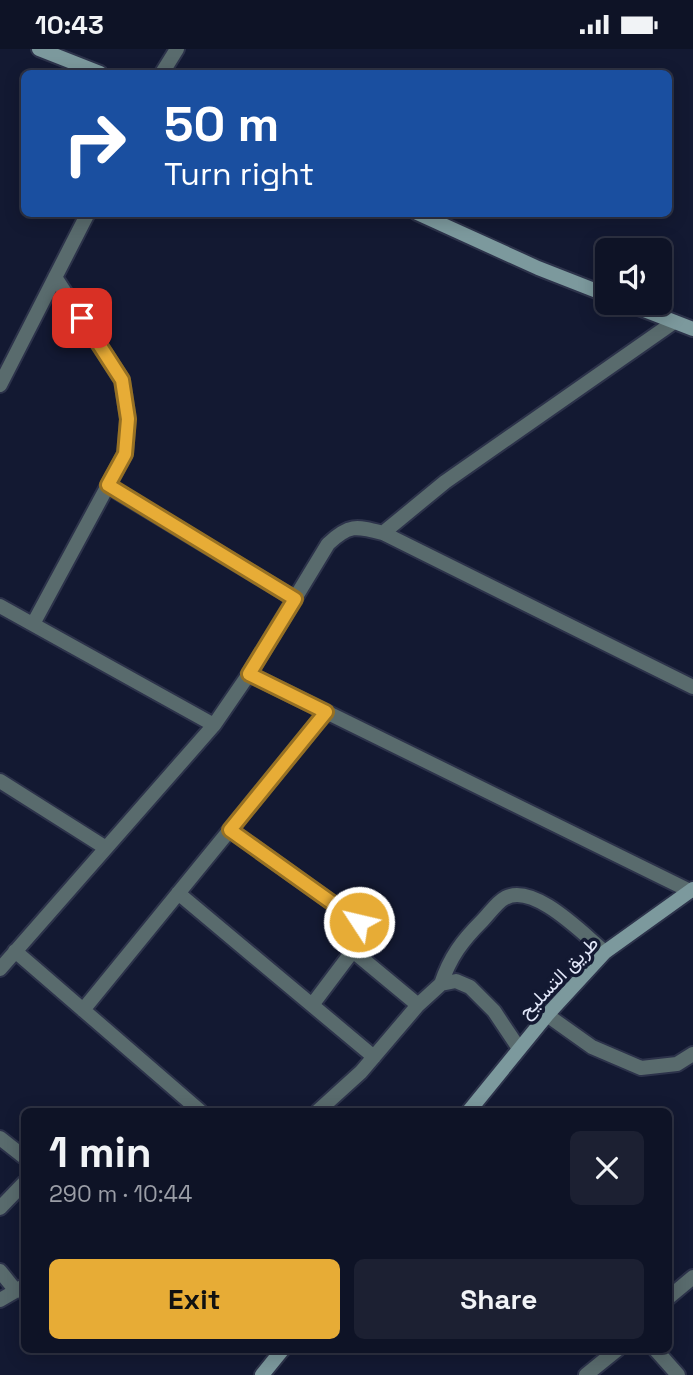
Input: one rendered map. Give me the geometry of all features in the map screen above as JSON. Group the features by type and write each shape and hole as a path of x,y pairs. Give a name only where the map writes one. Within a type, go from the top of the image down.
{"street":[{"path":"39,49 92,70"},
{"path":"164,70 177,49"},
{"path":"0,385 86,217"},
{"path":"426,217 538,268 595,290"},
{"path":"33,624 125,454 128,419 122,380 55,277"},
{"path":"656,315 693,329"},
{"path":"383,533 445,482 674,322"},
{"path":"108,485 295,599"},
{"path":"0,969 214,725 249,674 328,544 343,530 362,528 383,533 693,687"},
{"path":"0,606 214,725"},
{"path":"249,674 692,890"},
{"path":"83,1010 326,712"},
{"path":"0,781 106,848"},
{"path":"230,830 359,922 364,932 312,1005"},
{"name":"طريق التسليح","path":"471,1108 547,1015 606,952 692,890"},
{"path":"178,894 374,1057"},
{"path":"322,1108 343,1090 418,1005 441,984 449,959 505,898 520,894 544,902 606,952"},
{"path":"15,951 197,1108"},
{"path":"353,951 418,1005"},
{"path":"441,984 456,981 470,987 494,1011 519,1048"},
{"path":"547,1015 592,1047 641,1068 677,1064 693,1054"},
{"path":"0,1138 21,1155"},
{"path":"0,1208 21,1186"},
{"path":"0,1271 20,1289 0,1300"},
{"path":"672,1295 693,1277"},
{"path":"262,1375 280,1353"},
{"path":"586,1375 613,1353"},
{"path":"659,1353 678,1375"}],"route":[{"path":"82,318 122,380 128,419 125,454 108,485 295,599 249,674 326,712 230,830 359,922"}]}
